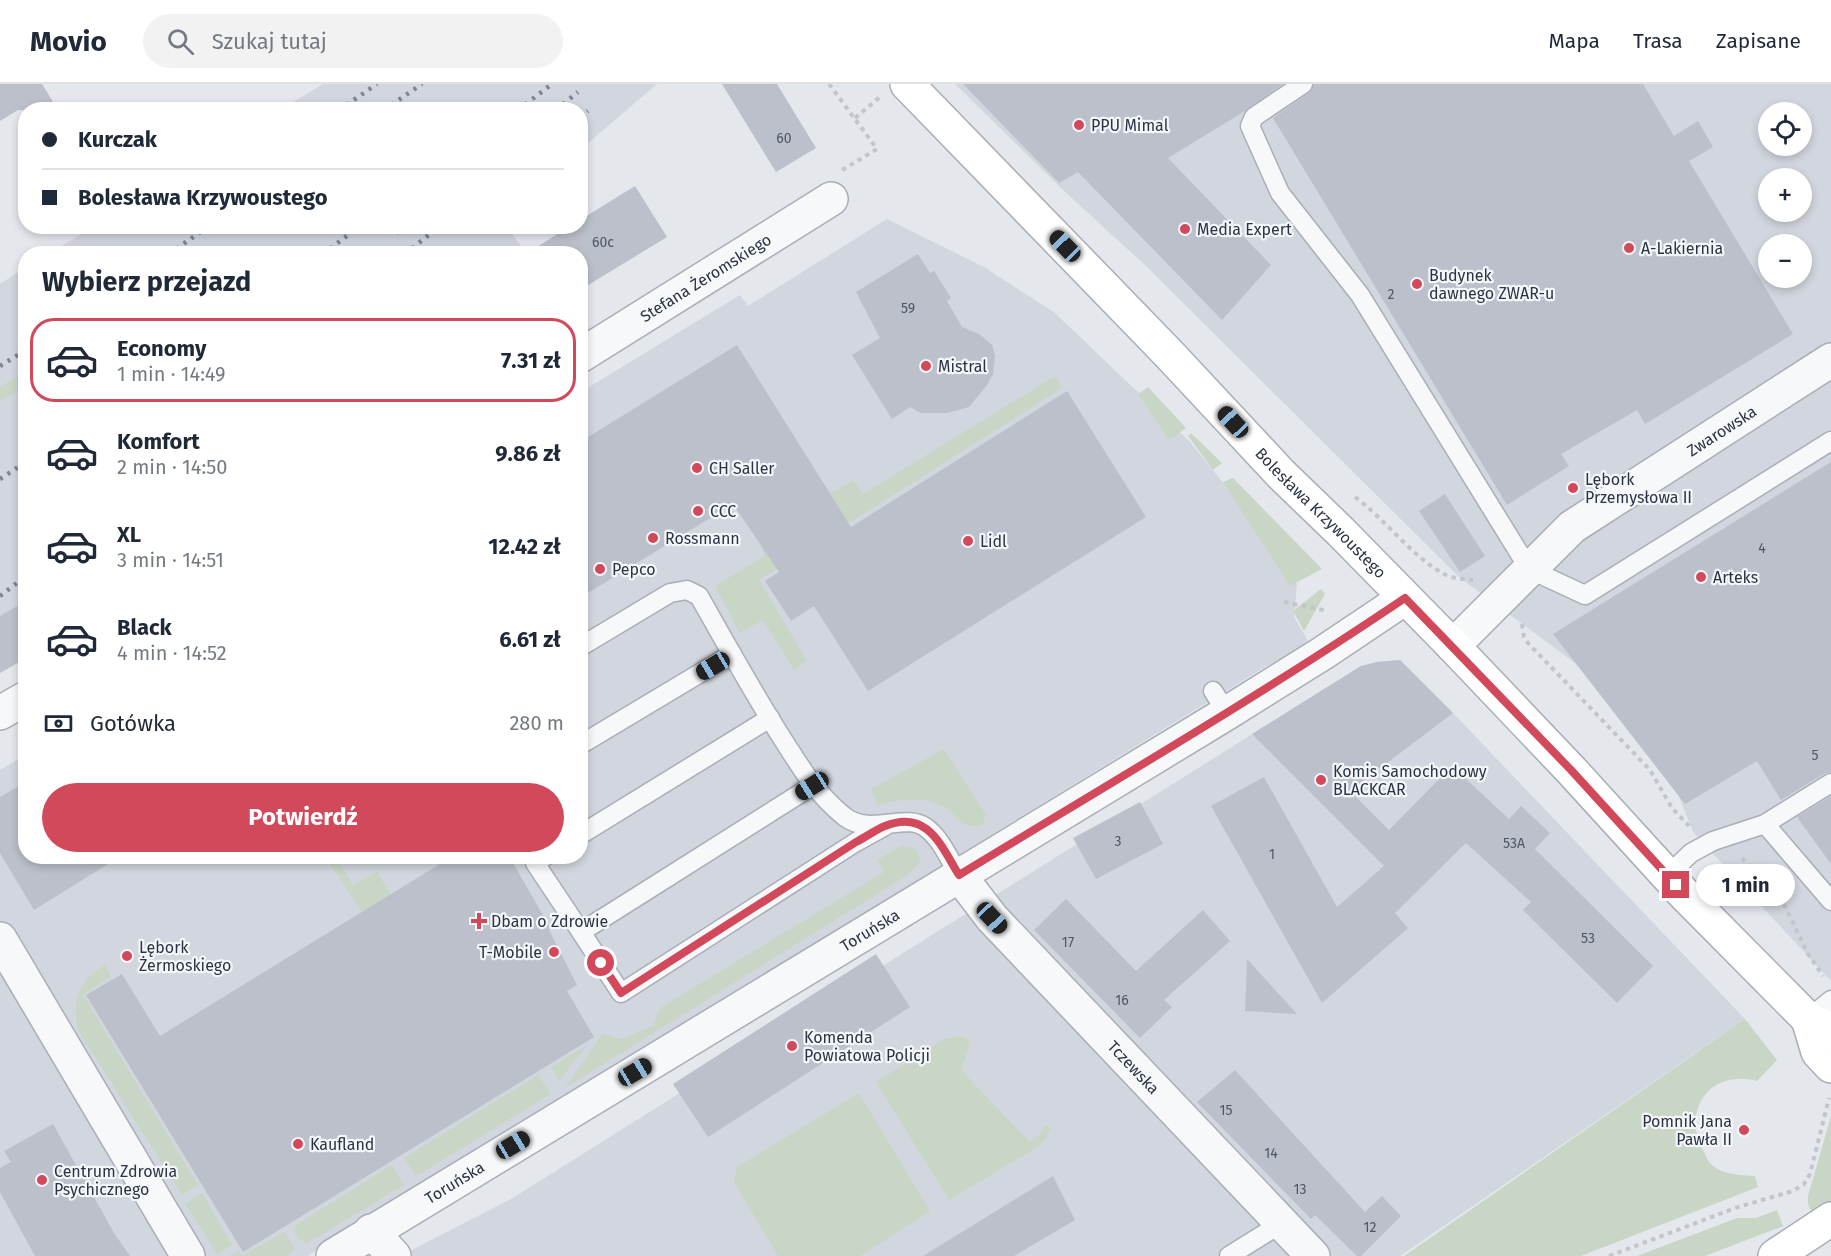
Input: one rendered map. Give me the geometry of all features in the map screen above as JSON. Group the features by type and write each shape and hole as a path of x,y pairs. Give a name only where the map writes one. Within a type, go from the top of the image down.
{"main road":[{"name":"Bolesława Krzywoustego","path":"895,89 1169,354 1281,474 1453,646 1571,770 1667,876 1823,1016 1818,1052 1831,1066"},
{"path":"1775,1256 1831,1219"}],"street":[{"name":"Stefana Żeromskiego","path":"588,351 831,199"},
{"name":"Zwarowska","path":"1453,646 1572,527 1831,360"},
{"name":"Toruńska","path":"333,1256 370,1231 959,875 1220,702 1323,653 1405,598"},
{"path":"0,714 18,703"},
{"name":"Tczewska","path":"959,875 992,918 1312,1256"},
{"path":"0,939 188,1256"},
{"path":"370,1231 394,1256"}],"lane":[{"path":"1303,84 1254,117 1250,126 1280,193 1360,295 1529,569 1585,595 1831,441"},
{"path":"588,642 670,594 687,590 699,596 812,786 847,819 867,825 905,822 923,825 936,837 959,875"},
{"path":"588,740 732,654"},
{"path":"588,830 770,718"},
{"path":"1667,876 1691,853 1713,841 1765,824 1831,783"},
{"path":"581,932 812,786"},
{"path":"1765,824 1831,901"},
{"path":"540,864 621,993 886,825"},
{"path":"1229,1256 1282,1223"}],"path":[{"path":"829,84 877,149"},
{"path":"855,118 895,89"},
{"path":"1351,494 1365,504 1420,556 1445,575 1458,579 1488,579 1506,594 1519,608 1524,637 1528,643 1650,770 1672,808 1688,825 1750,864 1780,896 1808,954 1826,981"},
{"path":"1284,602 1329,611"},
{"path":"1609,1256 1738,1207 1793,1191 1804,1184 1810,1174 1831,1091"}],"shaded area":[{"path":"323,84 657,84 588,143 588,102 293,102"},
{"path":"955,84 1831,84 1831,981 1693,832 1648,717 1459,577 1148,268 1063,190"},
{"path":"887,219 984,267 1055,313 1190,442 1274,545 1297,584 1294,617 1310,644 1265,667 307,1256 0,1256 0,770 18,759 18,864 588,864 588,388 740,295 748,306"},
{"path":"81,234 512,234 521,246 62,246"},
{"path":"18,272 18,662 0,673 0,284"},
{"path":"1400,660 1745,1019 1400,1256 400,1256 511,1199 1361,666"}],"green space":[{"path":"18,375 18,390 0,402 0,387"},
{"path":"1055,376 1062,388 759,580 807,661 794,670 763,620 740,633 715,586 765,556 761,547 803,521 800,513 853,480 863,494"},
{"path":"1148,387 1186,428 1169,440 1138,394"},
{"path":"1191,433 1222,463 1213,470 1188,436"},
{"path":"1233,478 1322,569 1290,586 1223,482"},
{"path":"1321,589 1325,594 1304,631 1293,611"},
{"path":"944,749 986,815 982,825 964,824 948,810 927,800 901,800 877,805 871,789"},
{"path":"901,846 915,850 920,858 920,862 906,876 565,1088 602,1034 621,1039 653,1026 660,1008 884,872 877,860"},
{"path":"331,864 340,864 353,885 377,872 391,895 362,912"},
{"path":"105,965 111,976 83,995 198,1185 182,1195 78,1030 76,1009 79,992 89,978"},
{"path":"1745,1019 1777,1060 1757,1081 1740,1079 1726,1081 1713,1087 1704,1096 1698,1108 1697,1137 1706,1157 1715,1168 1737,1175 1755,1176 1758,1187 1581,1256 1404,1256"},
{"path":"960,1036 968,1040 969,1047 961,1070 1030,1142 1046,1125 1051,1128 1046,1139 1037,1147 949,1200 876,1082 944,1039"},
{"path":"587,1045 559,1081 551,1067"},
{"path":"538,1075 551,1094 416,1176 404,1158"},
{"path":"859,1093 930,1211 860,1256 778,1256 734,1182 737,1167"},
{"path":"1831,1116 1831,1203 1812,1213 1808,1204 1808,1196"},
{"path":"392,1165 404,1185 307,1243 299,1239 294,1231 296,1225"},
{"path":"202,1193 232,1245 217,1254 185,1204"},
{"path":"1777,1210 1783,1226 1705,1256 1637,1256 1737,1218 1756,1218"},
{"path":"284,1232 293,1245 294,1251 287,1256 230,1256 238,1251 243,1255"}],"building":[{"path":"0,84 42,84 53,102 18,102 18,110 0,121"},
{"path":"722,84 777,84 816,148 776,172"},
{"path":"963,84 1283,84 1245,111 1168,158 1271,265 1222,320 1078,172 1059,183"},
{"path":"1314,84 1643,84 1674,136 1698,121 1713,147 1689,161 1758,276 1758,288 1765,288 1793,334 1645,424 1637,410 1561,454 1569,466 1507,505 1273,118 1309,93"},
{"path":"635,186 667,237 588,285 588,246 539,246 557,234 588,234 588,215"},
{"path":"918,254 930,273 934,271 951,298 947,301 962,327 979,334 992,345 995,356 993,374 969,407 947,413 921,413 910,407 892,419 852,355 880,338 856,292"},
{"path":"737,345 851,527 1067,391 1146,517 868,691 814,606 791,621 765,581 779,572 733,504 588,593 588,437"},
{"path":"1831,462 1831,772 1825,773 1781,800 1757,761 1685,804 1553,634"},
{"path":"1445,494 1485,556 1460,572 1419,511"},
{"path":"18,606 18,663 0,673 0,616"},
{"path":"1400,660 1453,713 1350,791 1389,830 1452,766 1509,819 1521,806 1550,833 1535,849 1653,966 1617,1003 1523,910 1531,902 1466,843 1395,913 1408,928 1322,1003 1211,806 1264,777 1337,907 1384,866 1252,734 1361,666"},
{"path":"18,787 18,864 108,864 34,910 0,853 0,797"},
{"path":"1831,796 1831,864 1797,817"},
{"path":"1140,802 1163,844 1096,879 1073,838"},
{"name":"Kaufland","path":"440,864 514,864 551,929 549,930 577,985 567,991 594,1037 243,1252 86,995 122,974 160,1036"},
{"path":"1066,899 1136,971 1203,910 1230,941 1164,1000 1172,1007 1140,1038 1034,930"},
{"name":"Komenda Powiatowa Policji","path":"876,954 910,1007 708,1137 673,1084"},
{"path":"1247,959 1297,1014 1245,1011"},
{"path":"1235,1070 1365,1212 1382,1196 1401,1216 1361,1256 1357,1256 1315,1215 1311,1219 1197,1102"},
{"name":"Centrum Zdrowia Psychicznego","path":"53,1124 114,1233 130,1256 35,1256 0,1192 0,1168 11,1162 4,1151"},
{"path":"1053,1176 1075,1220 1014,1256 923,1256"}],"railway":[{"path":"351,102 377,84"},
{"path":"396,102 422,84"},
{"path":"528,102 552,84"},
{"path":"566,102 578,92"},
{"path":"180,246 198,234"},
{"path":"334,246 349,234"},
{"path":"415,246 430,234"},
{"path":"0,366 18,355"},
{"path":"0,479 18,467"},
{"path":"0,596 18,582"}],"place":[{"name":"PPU Mimal","path":"1079,125"},
{"name":"Media Expert","path":"1185,229"},
{"name":"A-Lakiernia","path":"1629,248"},
{"name":"Budynek dawnego ZWAR-u","path":"1417,284"},
{"name":"Mistral","path":"926,366"},
{"name":"CH Saller","path":"697,468"},
{"name":"Lębork Przemysłowa II","path":"1573,488"},
{"name":"CCC","path":"698,511"},
{"name":"Rossmann","path":"653,538"},
{"name":"Lidl","path":"968,541"},
{"name":"Pepco","path":"600,569"},
{"name":"Arteks","path":"1701,577"},
{"name":"Komis Samochodowy BLACKCAR","path":"1321,780"},
{"name":"Dbam o Zdrowie","path":"479,921"},
{"name":"T-Mobile","path":"554,952"},
{"name":"Lębork Żermoskiego","path":"127,956"},
{"name":"Komenda Powiatowa Policji","path":"792,1046"},
{"name":"Pomnik Jana Pawła II","path":"1744,1130"},
{"name":"Kaufland","path":"298,1144"},
{"name":"Centrum Zdrowia Psychicznego","path":"42,1180"}],"route":[{"path":"601,963 621,993 886,825 905,822 923,825 936,837 959,875 1227,713 1405,598 1571,770 1676,885"}]}
